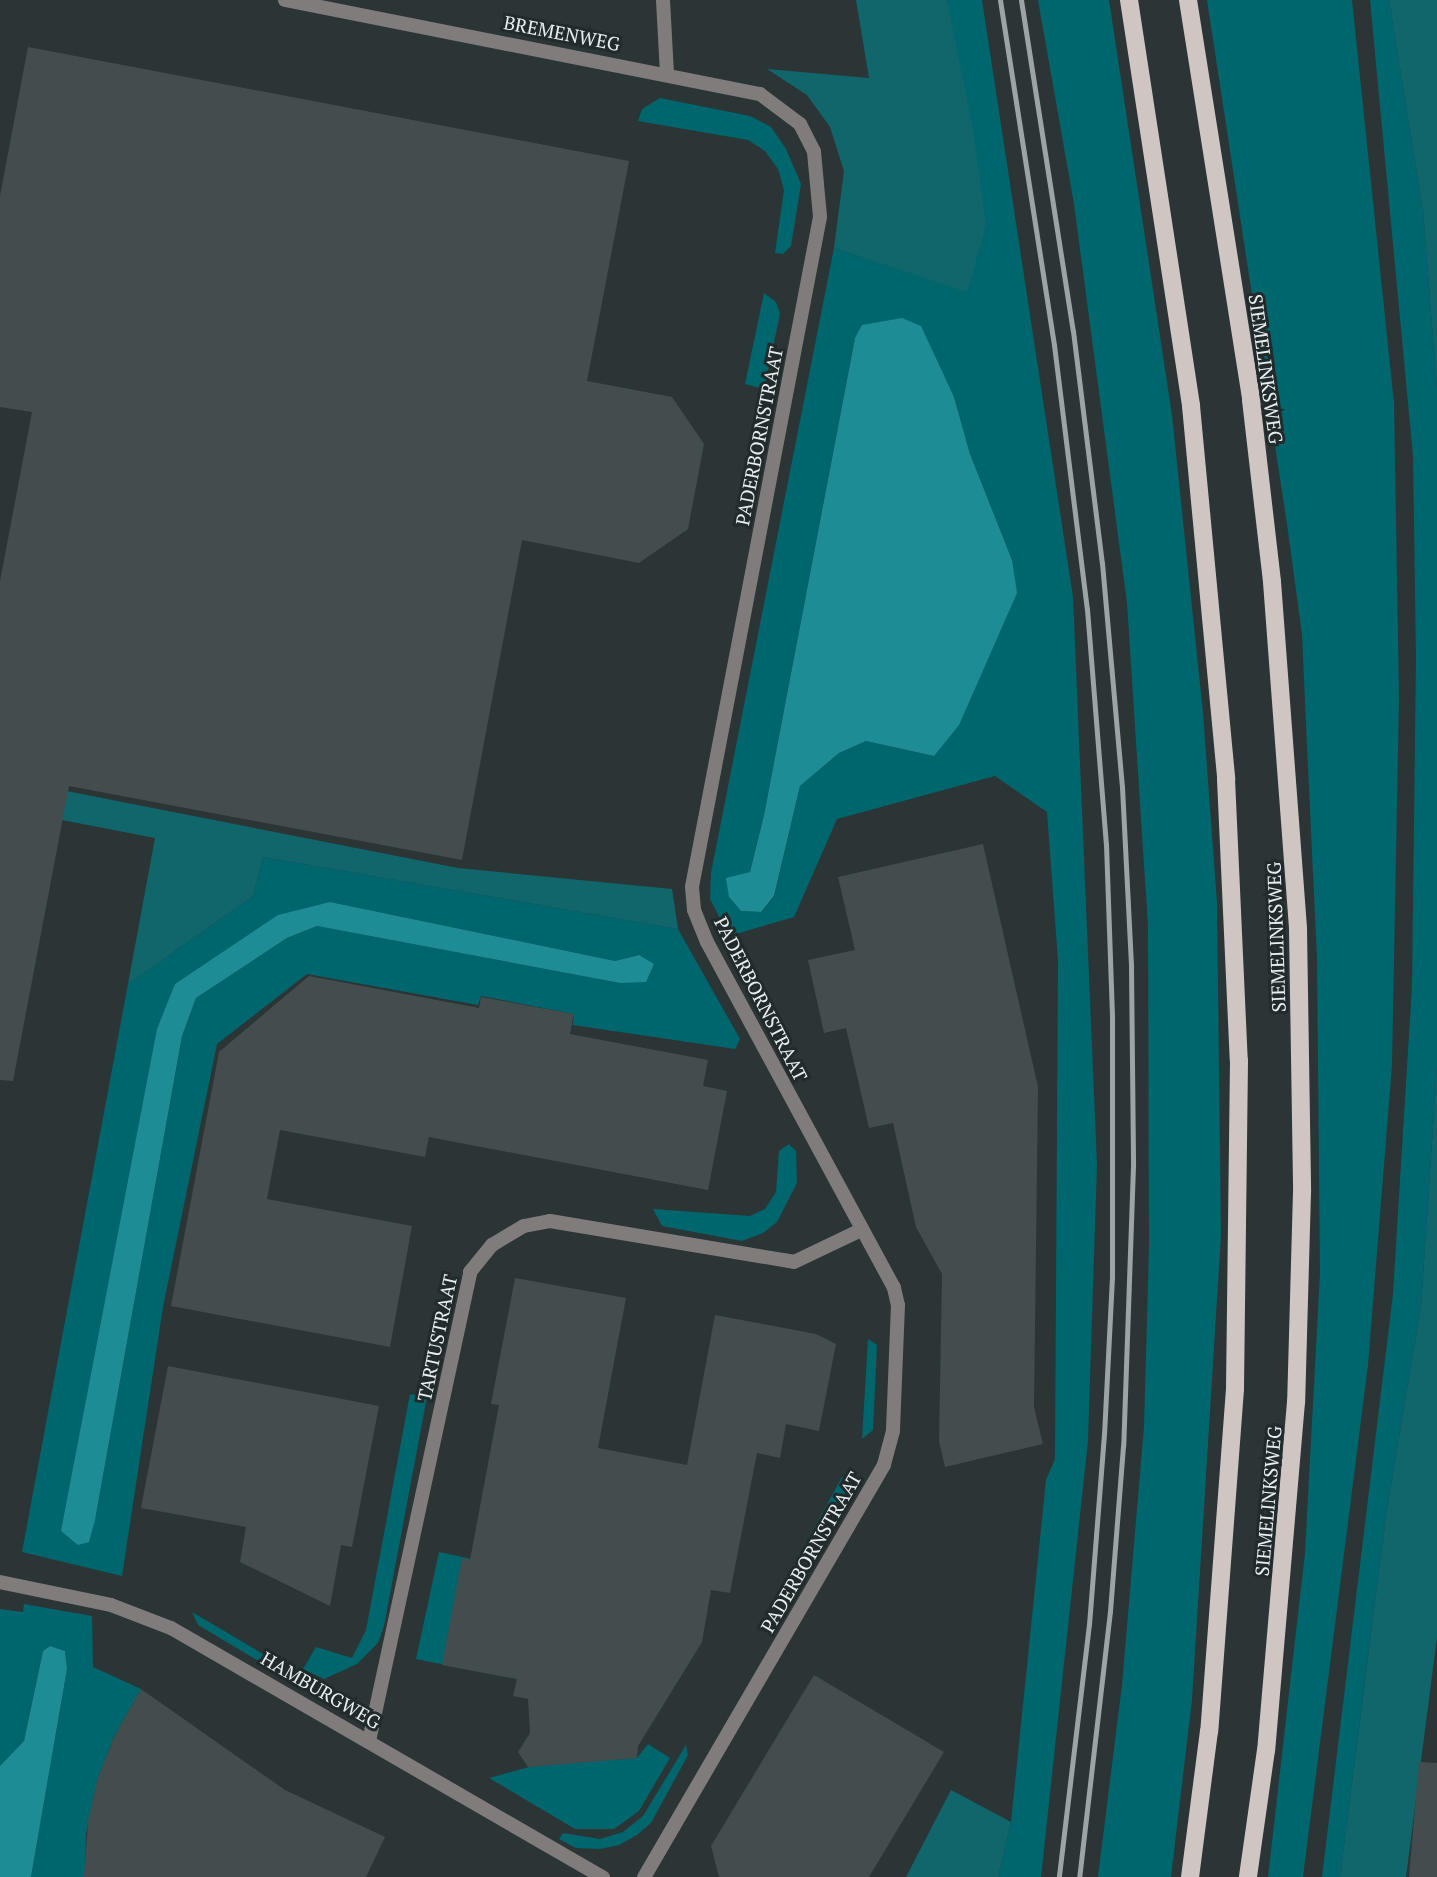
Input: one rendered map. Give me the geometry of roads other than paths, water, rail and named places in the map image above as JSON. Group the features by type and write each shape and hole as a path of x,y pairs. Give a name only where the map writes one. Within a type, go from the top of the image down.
{"main road":[{"name":"SIEMELINKSWEG","path":"1129,0 1191,406 1226,779 1239,1061 1235,1389 1209,1731 1190,1877"},
{"name":"SIEMELINKSWEG","path":"1188,0 1266,530 1290,773 1298,929 1302,1090 1296,1402 1266,1750 1248,1877"}],"street":[{"name":"BREMENWEG","path":"285,0 311,2 667,73"},
{"path":"663,0 667,73"},
{"name":"PADERBORNSTRAAT","path":"644,1877 890,1448 898,1305 894,1288 707,942 694,910 692,887 820,217 814,152 800,124 779,104 760,94 667,73"},
{"name":"TARTUSTRAAT","path":"369,1741 470,1272 492,1245 524,1226 550,1221 794,1262 861,1230"},
{"name":"HAMBURGWEG","path":"0,1582 146,1616 218,1652 603,1877"}],"railway":[{"path":"1000,0 1054,345 1087,609 1106,844 1112,1019 1112,1277 1104,1434 1089,1624 1059,1877"},
{"path":"1021,0 1073,331 1102,563 1122,787 1131,967 1133,1166 1123,1446 1110,1611 1079,1877"}]}
